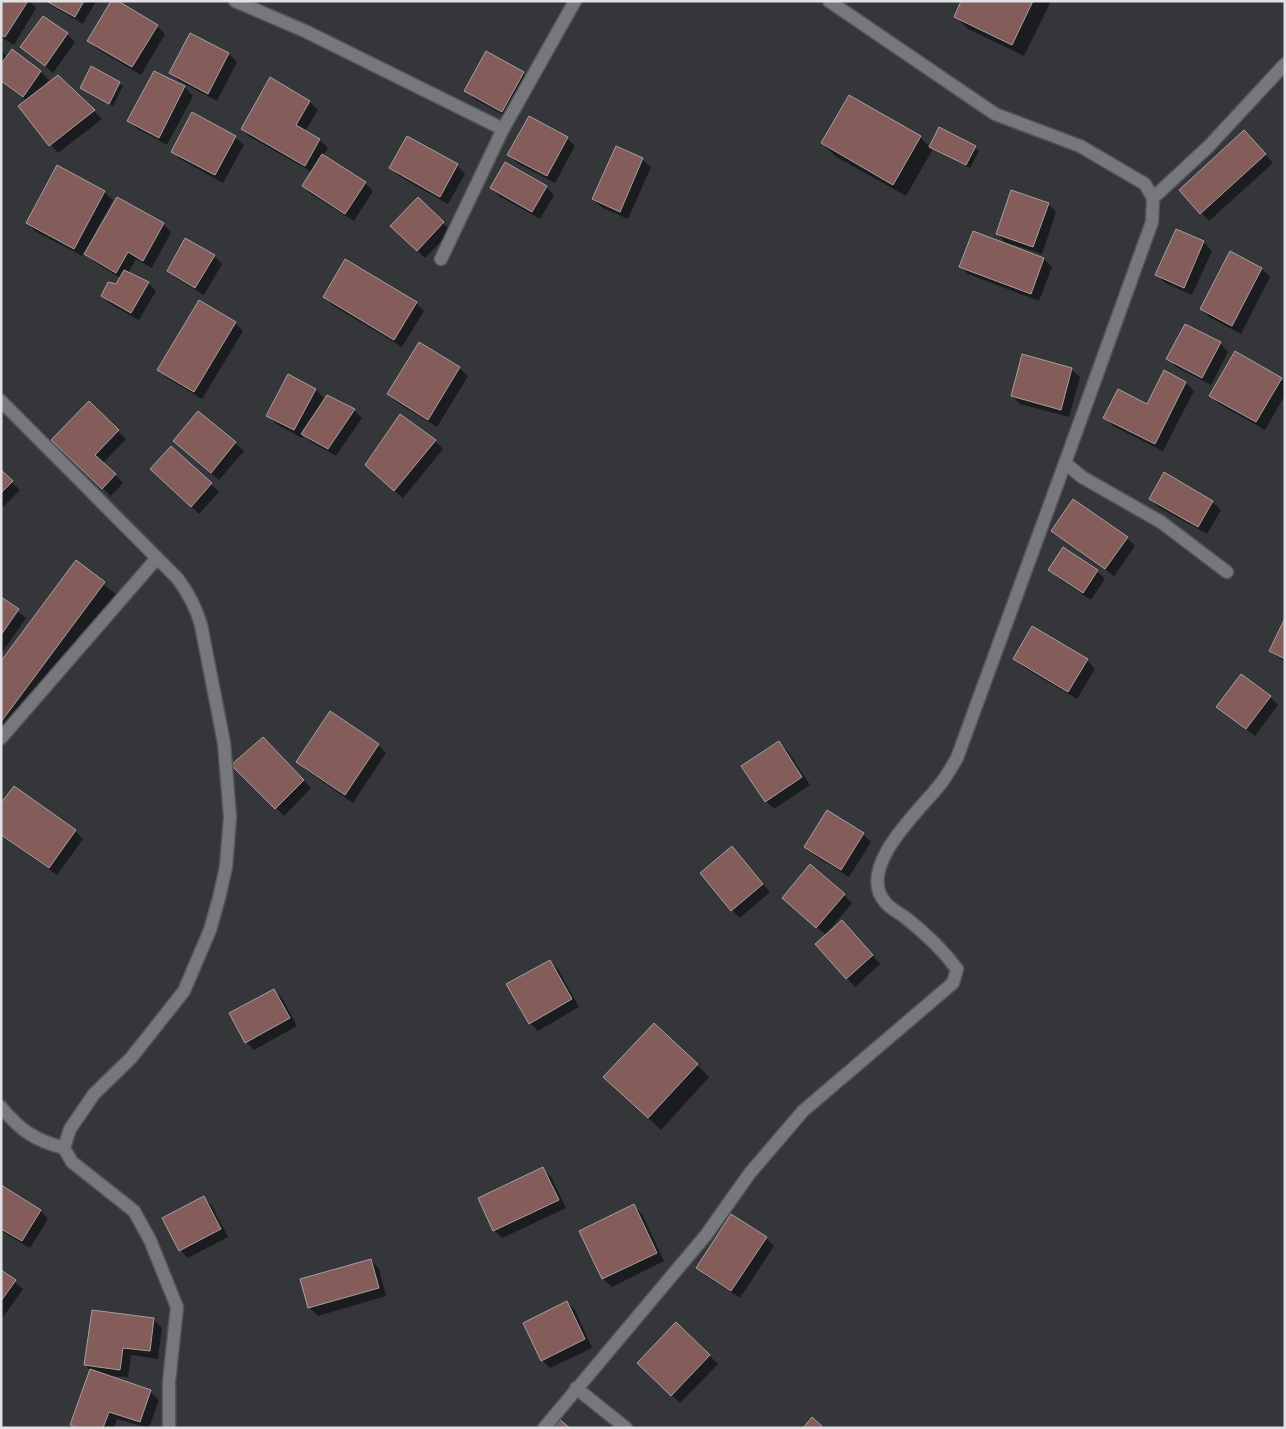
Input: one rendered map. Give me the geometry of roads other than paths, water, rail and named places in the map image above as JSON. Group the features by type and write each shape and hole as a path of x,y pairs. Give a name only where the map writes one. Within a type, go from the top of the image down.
{"street":[{"path":"235,1 305,31 503,129"},
{"path":"441,259 503,129 575,1"},
{"path":"544,1428 706,1235 750,1173 803,1110 953,983 957,969 946,954 908,919 884,902 877,878 878,869 896,837 941,784 957,758 1152,222 1153,198 1145,184 1080,146 995,114 830,1"},
{"path":"1153,198 1210,146 1285,64"},
{"path":"2,403 178,579 187,591 196,608 201,625 224,743 230,817 226,867 210,930 184,991 131,1058 94,1094 70,1129 64,1148"},
{"path":"1065,463 1082,477 1161,522 1227,572"},
{"path":"1,738 157,558"},
{"path":"1,1107 14,1123 32,1138 64,1148 72,1162 134,1211 150,1240 177,1307 169,1382 169,1428"},
{"path":"576,1388 626,1428"}]}
